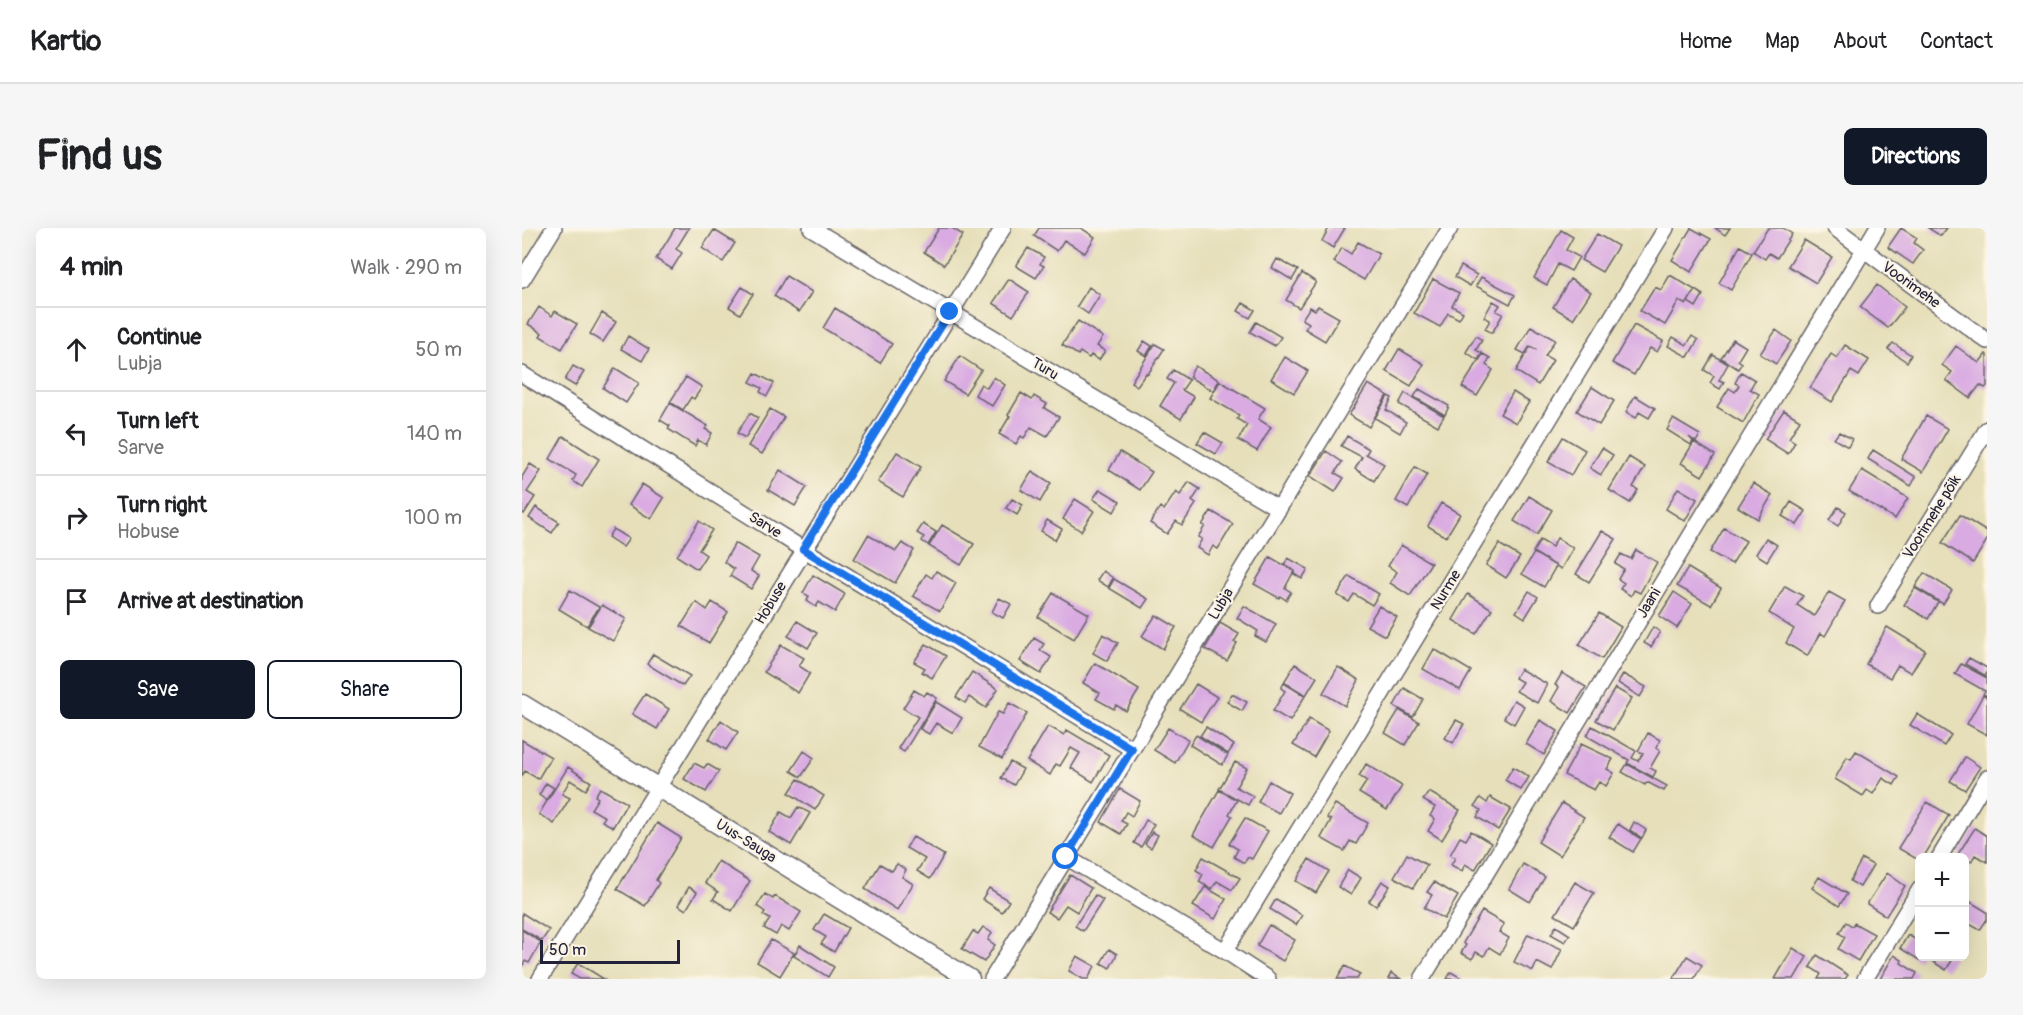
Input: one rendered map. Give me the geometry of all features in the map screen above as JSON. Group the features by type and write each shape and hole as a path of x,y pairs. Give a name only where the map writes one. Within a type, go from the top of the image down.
{"street":[{"path":"522,280 554,228"},
{"name":"Turu","path":"811,228 1279,509"},
{"name":"Hobuse","path":"540,979 1003,228"},
{"name":"Lubja","path":"992,979 1450,228"},
{"name":"Nurme","path":"1225,951 1666,228"},
{"name":"Voorimehe","path":"1835,228 1987,341"},
{"name":"Jaani","path":"1422,979 1877,228"},
{"name":"Sarve","path":"522,374 803,549 1132,749"},
{"name":"Voorimehe põik","path":"1878,606 1987,429"},
{"name":"Uus-Sauga","path":"522,704 970,979"},
{"path":"1942,853 1987,778"},
{"path":"1066,857 1268,979"},
{"path":"1865,979 1915,897"}],"building":[{"path":"675,228 689,228 676,249 682,253 672,269 656,259"},
{"path":"939,228 952,228 963,235 944,265 924,252"},
{"path":"1039,228 1081,228 1095,237 1085,253 1064,240 1057,251 1034,236"},
{"path":"1329,228 1345,228 1333,248 1322,241"},
{"path":"1691,228 1711,239 1691,272 1672,260"},
{"path":"1715,228 1730,228 1725,235"},
{"path":"1768,228 1783,228 1792,234 1777,258 1769,253 1765,259 1753,251"},
{"path":"1901,228 1917,238 1914,243 1923,250 1913,264 1888,247"},
{"path":"1928,228 1947,228 1941,236"},
{"path":"714,230 735,243 723,262 702,248"},
{"path":"1561,230 1573,237 1566,250 1579,257 1571,271 1558,264 1547,285 1534,278"},
{"path":"1597,234 1618,246 1602,272 1581,260"},
{"path":"1804,240 1832,257 1816,283 1788,266"},
{"path":"1358,242 1379,254 1364,280 1334,262 1342,248 1351,254"},
{"path":"1740,246 1752,253 1731,290 1719,283"},
{"path":"1028,248 1044,257 1040,264 1044,266 1036,278 1016,266"},
{"path":"1277,259 1298,270 1292,280 1272,268"},
{"path":"1461,266 1477,275 1470,286 1455,277"},
{"path":"1302,273 1316,282 1299,308 1286,300"},
{"path":"1670,275 1695,290 1686,305 1679,301 1665,325 1640,311 1655,287 1661,290"},
{"path":"786,276 812,292 799,312 774,296"},
{"path":"1481,277 1515,295 1510,304 1476,286"},
{"path":"1009,279 1029,292 1013,316 993,303"},
{"path":"1433,279 1459,293 1452,306 1463,312 1459,319 1448,313 1440,327 1414,313"},
{"path":"1570,279 1591,292 1573,319 1553,307"},
{"path":"1877,285 1905,307 1888,328 1860,307"},
{"path":"742,287 753,294 740,314 729,307"},
{"path":"1089,287 1100,295 1088,314 1077,306"},
{"path":"1695,290 1703,295 1696,307 1688,302"},
{"path":"1493,301 1500,305 1496,311 1503,314 1492,333 1485,329 1490,320 1484,317"},
{"path":"1243,303 1255,310 1250,318 1238,311"},
{"path":"1318,306 1339,318 1325,341 1305,329 1309,323 1302,319 1310,307 1315,310"},
{"path":"539,307 552,316 555,311 577,324 562,349 540,336 542,333 528,324"},
{"path":"835,308 892,344 880,363 823,328"},
{"path":"602,313 616,322 603,342 590,334"},
{"path":"1078,321 1103,337 1097,346 1105,351 1099,360 1091,355 1089,358 1080,352 1078,355 1062,345"},
{"path":"1256,322 1281,337 1275,346 1250,332"},
{"path":"1634,325 1663,341 1657,352 1650,348 1634,375 1612,363"},
{"path":"1531,326 1555,340 1545,356 1553,360 1538,385 1516,371 1530,347 1537,350 1530,346 1525,354 1517,350"},
{"path":"1776,330 1791,341 1776,364 1760,354"},
{"path":"628,336 649,349 642,361 621,349"},
{"path":"1476,336 1482,340 1476,350 1482,353 1478,360 1466,352"},
{"path":"1692,336 1698,340 1688,357 1668,346 1673,337 1687,345"},
{"path":"1733,339 1746,347 1738,360 1742,363 1738,369 1721,358"},
{"path":"1144,341 1152,346 1146,356 1138,351"},
{"path":"1893,343 1911,355 1907,362 1888,349"},
{"path":"1155,344 1164,349 1148,374 1146,373 1137,386 1131,382"},
{"path":"1845,345 1869,360 1859,376 1851,371 1832,402 1810,388 1831,354 1837,358"},
{"path":"1956,346 1979,363 1987,355 1987,386 1985,388 1980,385 1970,398 1946,380 1952,372 1942,365"},
{"path":"1399,349 1424,364 1411,386 1386,371"},
{"path":"1483,354 1490,358 1486,365 1493,370 1477,396 1462,387"},
{"path":"1713,355 1728,364 1719,380 1724,382 1720,389 1710,383 1714,376 1704,370"},
{"path":"960,356 981,370 965,394 944,381"},
{"path":"1285,357 1308,371 1294,393 1271,379"},
{"path":"573,366 584,372 575,386 565,380"},
{"path":"1195,366 1219,380 1213,391 1189,377"},
{"path":"615,368 639,383 626,403 603,388"},
{"path":"1173,370 1189,380 1182,390 1194,397 1181,419 1160,406 1174,383 1167,379"},
{"path":"1741,372 1755,380 1750,389 1759,394 1743,423 1717,407 1729,388 1735,392 1739,385 1735,383"},
{"path":"755,373 774,383 767,396 760,392 762,388 750,382"},
{"path":"686,377 702,387 694,399 691,397 683,410 670,402"},
{"path":"994,377 1005,385 992,406 975,395 981,384 987,388"},
{"path":"1220,381 1265,408 1258,419 1271,427 1257,451 1238,440 1247,425 1237,419 1239,415 1210,398"},
{"path":"1368,384 1387,395 1369,427 1349,415"},
{"path":"1592,387 1614,401 1599,425 1577,411"},
{"path":"1419,389 1449,406 1445,415 1414,397"},
{"path":"1513,392 1529,402 1516,423 1500,414"},
{"path":"1021,393 1032,400 1034,396 1047,404 1044,408 1059,417 1047,436 1031,427 1024,438 1021,436 1016,444 999,434"},
{"path":"1405,393 1444,416 1438,426 1399,404"},
{"path":"1388,396 1392,398 1386,410 1406,422 1400,433 1375,418"},
{"path":"1635,396 1655,408 1649,418 1639,412 1636,418 1626,412"},
{"path":"670,403 708,426 705,429 712,433 706,445 698,440 695,446 668,429 670,426 660,420"},
{"path":"770,409 784,417 762,454 748,446"},
{"path":"1784,410 1800,420 1789,438 1795,442 1788,454 1765,439"},
{"path":"750,413 758,418 745,438 737,433"},
{"path":"1926,416 1948,429 1923,472 1901,459"},
{"path":"1673,419 1700,435 1696,442 1689,437 1693,441 1691,445 1667,430"},
{"path":"1204,432 1223,443 1216,454 1197,443"},
{"path":"1839,432 1852,439 1848,447 1834,439"},
{"path":"563,436 599,459 582,487 573,481 576,475 550,459"},
{"path":"1347,436 1369,449 1366,454 1384,464 1374,481 1355,469 1362,457 1341,446"},
{"path":"1563,437 1585,450 1571,475 1548,462"},
{"path":"1694,442 1715,455 1702,476 1681,463"},
{"path":"1602,448 1613,455 1601,475 1590,468"},
{"path":"1873,450 1916,477 1911,486 1868,459"},
{"path":"1326,451 1342,462 1335,473 1344,478 1335,492 1310,476"},
{"path":"897,452 921,467 903,497 878,482"},
{"path":"1120,452 1152,472 1140,490 1109,470"},
{"path":"1629,457 1645,467 1633,487 1638,490 1630,503 1609,490"},
{"path":"530,464 541,471 527,492 535,497 524,514 522,512 522,477"},
{"path":"1415,467 1427,474 1408,508 1396,501"},
{"path":"780,470 807,487 795,506 768,490"},
{"path":"1862,470 1908,498 1895,519 1849,491"},
{"path":"1032,471 1051,483 1040,502 1021,490"},
{"path":"1189,482 1200,489 1192,501 1196,504 1182,525 1176,521 1167,534 1150,523 1160,507 1164,510 1176,492 1180,495"},
{"path":"1753,483 1772,495 1758,519 1738,507"},
{"path":"642,484 664,498 651,519 629,505"},
{"path":"1678,488 1697,499 1685,521 1666,509"},
{"path":"1100,489 1120,501 1114,512 1093,499"},
{"path":"1529,496 1552,510 1537,535 1514,521"},
{"path":"1012,499 1023,505 1017,515 1006,508"},
{"path":"1075,499 1094,511 1081,531 1063,519"},
{"path":"1791,502 1806,511 1797,525 1782,516"},
{"path":"1441,503 1460,514 1446,537 1428,526"},
{"path":"536,507 559,522 552,533 529,518"},
{"path":"1838,507 1846,512 1838,526 1829,520"},
{"path":"1211,511 1233,524 1218,549 1213,546 1208,555 1197,548 1202,539 1198,537 1205,526 1202,525"},
{"path":"1960,515 1987,532 1987,540 1973,563 1942,543"},
{"path":"1047,520 1062,529 1055,540 1041,531"},
{"path":"699,521 712,530 699,550 706,555 697,569 677,556"},
{"path":"923,524 936,532 928,545 922,541 924,537 917,533"},
{"path":"942,525 974,544 961,565 929,546"},
{"path":"1724,528 1746,541 1732,564 1710,552"},
{"path":"613,529 629,539 623,547 608,537"},
{"path":"1602,531 1616,539 1589,582 1576,574"},
{"path":"868,535 896,551 902,543 914,550 895,583 854,559"},
{"path":"1557,538 1573,548 1561,569 1533,552 1540,540 1552,547"},
{"path":"1766,538 1777,545 1767,561 1756,554"},
{"path":"735,543 759,557 751,571 759,576 751,589 730,576 734,569 724,562"},
{"path":"1499,544 1520,557 1506,578 1486,565"},
{"path":"1401,545 1431,563 1410,596 1390,583 1397,572 1388,566"},
{"path":"1636,550 1657,562 1640,593 1634,590 1631,596 1620,589 1624,583 1618,579 1624,569 1615,564 1621,554 1631,559"},
{"path":"1534,553 1556,566 1544,587 1522,574"},
{"path":"1270,557 1294,571 1285,588 1291,592 1286,600 1254,584"},
{"path":"1288,558 1308,569 1302,579 1294,574 1295,571 1284,565"},
{"path":"1688,568 1721,588 1711,605 1677,586"},
{"path":"936,571 956,583 940,611 913,596 926,574 932,578"},
{"path":"1103,571 1113,578 1108,587 1097,580"},
{"path":"1924,573 1952,590 1943,604 1915,587"},
{"path":"813,575 845,594 835,612 819,602 816,607 807,601 809,596 803,593"},
{"path":"1349,576 1379,594 1372,605 1354,594 1349,602 1337,595"},
{"path":"1114,579 1148,599 1142,608 1109,588"},
{"path":"1785,586 1803,596 1797,605 1814,616 1829,592 1845,601 1825,636 1821,633 1807,656 1786,643 1794,629 1769,613"},
{"path":"1915,588 1938,602 1928,619 1904,605"},
{"path":"570,590 599,607 587,626 559,609"},
{"path":"1529,591 1538,597 1525,618 1516,612"},
{"path":"1674,592 1692,604 1677,628 1659,616"},
{"path":"1053,593 1089,614 1074,639 1038,617"},
{"path":"1468,594 1492,609 1476,634 1453,620"},
{"path":"999,598 1011,604 1003,618 992,612"},
{"path":"696,602 707,610 712,602 728,612 709,643 681,626"},
{"path":"602,605 626,619 613,641 588,627"},
{"path":"1244,606 1276,624 1266,642 1255,636 1258,631 1237,618"},
{"path":"1379,606 1397,617 1385,636 1367,626"},
{"path":"1599,613 1621,627 1602,659 1579,645"},
{"path":"1156,615 1176,627 1163,649 1142,636"},
{"path":"797,621 817,633 808,648 788,636"},
{"path":"1220,623 1239,634 1234,642 1237,643 1227,661 1205,649"},
{"path":"1653,627 1660,632 1651,647 1644,643"},
{"path":"1887,627 1925,650 1911,673 1898,665 1890,678 1866,664"},
{"path":"1103,634 1118,643 1107,661 1093,653"},
{"path":"1034,638 1044,644 1040,650 1051,657 1041,674 1020,661"},
{"path":"926,644 946,656 932,678 922,672 925,668 914,662"},
{"path":"781,645 804,658 799,666 810,673 798,693 764,672"},
{"path":"1434,649 1471,671 1460,690 1423,669"},
{"path":"653,654 690,676 683,686 647,664"},
{"path":"1969,658 1987,668 1986,676 1965,664"},
{"path":"1095,663 1139,690 1126,711 1116,705 1114,709 1096,699 1100,693 1083,683"},
{"path":"1295,664 1317,677 1306,695 1284,682"},
{"path":"1961,664 1987,678 1987,696 1983,694 1985,691 1955,674"},
{"path":"1338,667 1359,680 1345,706 1323,693"},
{"path":"1520,669 1547,684 1537,703 1516,691 1522,682 1515,678"},
{"path":"972,672 998,689 986,708 969,697 965,703 956,697"},
{"path":"1562,673 1586,687 1570,713 1551,701 1559,687 1555,685"},
{"path":"1623,674 1646,687 1640,697 1618,683"},
{"path":"1284,683 1305,696 1290,721 1273,711 1285,691 1281,688"},
{"path":"1196,684 1217,697 1201,722 1180,709"},
{"path":"1404,688 1423,699 1413,717 1394,706"},
{"path":"1615,688 1632,698 1613,730 1596,720"},
{"path":"914,690 924,696 927,692 937,698 904,752 898,748 918,717 903,708"},
{"path":"645,694 669,709 657,729 632,714"},
{"path":"1232,694 1247,702 1242,711 1227,702"},
{"path":"1983,695 1987,698 1987,735 1967,724"},
{"path":"1514,700 1524,706 1514,724 1504,718"},
{"path":"936,702 962,718 953,733 936,723 929,734 920,729"},
{"path":"1009,703 1027,713 1002,759 979,747 998,712 1003,714"},
{"path":"1399,710 1419,722 1405,745 1385,733"},
{"path":"1917,714 1951,735 1944,746 1910,725"},
{"path":"1309,719 1329,731 1314,757 1293,745"},
{"path":"721,720 738,732 726,750 709,739"},
{"path":"1456,720 1464,724 1453,743 1445,738"},
{"path":"1540,720 1558,731 1544,755 1526,744"},
{"path":"1048,726 1064,735 1067,730 1109,755 1093,782 1071,768 1080,753 1071,748 1060,766 1056,764 1050,775 1027,761"},
{"path":"1592,726 1636,751 1632,758 1638,761 1643,753 1638,751 1648,733 1660,740 1656,748 1660,751 1650,768 1656,771 1653,777 1627,763 1629,760 1587,736"},
{"path":"1206,727 1234,745 1228,754 1200,736"},
{"path":"1168,728 1188,740 1175,763 1154,750"},
{"path":"1196,735 1228,755 1222,765 1190,745"},
{"path":"522,740 551,757 538,779 525,771 522,776"},
{"path":"1581,744 1613,759 1607,769 1614,773 1606,786 1599,782 1594,790 1564,775"},
{"path":"804,751 814,758 801,777 791,771"},
{"path":"1856,751 1899,777 1894,785 1883,778 1873,794 1867,790 1863,796 1835,779 1847,757 1851,759"},
{"path":"1965,757 1980,767 1965,790 1950,781"},
{"path":"1010,762 1023,769 1014,785 1001,778"},
{"path":"1235,762 1247,768 1236,787 1253,796 1248,805 1219,789"},
{"path":"694,763 704,768 707,764 719,771 706,792 684,779"},
{"path":"1366,764 1402,786 1387,810 1359,793 1367,781 1359,776"},
{"path":"1627,764 1667,786 1664,791 1647,782 1645,785 1622,772"},
{"path":"568,767 591,782 586,790 570,780 562,794 570,798 554,824 539,814"},
{"path":"1513,767 1529,777 1521,790 1505,780"},
{"path":"798,779 824,796 815,810 789,793"},
{"path":"1269,781 1290,793 1279,813 1258,802"},
{"path":"546,783 554,788 546,800 539,795"},
{"path":"600,788 627,803 613,827 602,821 605,817 591,809 598,798 595,796"},
{"path":"1120,789 1140,801 1132,816 1126,812 1121,821 1127,824 1121,834 1101,822"},
{"path":"1219,790 1237,800 1229,814 1232,816 1214,847 1193,835"},
{"path":"1429,792 1460,810 1442,840 1428,831 1435,819 1430,816 1435,807 1423,800"},
{"path":"1490,797 1511,809 1498,830 1477,817 1481,810 1475,806 1480,798 1487,803"},
{"path":"1927,802 1949,815 1926,853 1915,853 1915,858 1898,848"},
{"path":"1562,803 1584,817 1560,856 1538,842"},
{"path":"1335,804 1368,823 1356,844 1350,841 1344,851 1321,838 1331,820 1327,818"},
{"path":"798,807 810,813 791,845 769,832 781,812 791,818"},
{"path":"1245,818 1268,831 1252,859 1248,857 1244,863 1234,857 1238,849 1229,844"},
{"path":"1146,820 1154,824 1141,847 1134,843"},
{"path":"1634,822 1646,830 1642,838 1630,830"},
{"path":"657,823 681,838 656,880 659,883 645,906 617,889"},
{"path":"1618,824 1641,839 1633,852 1609,837"},
{"path":"1975,828 1987,836 1987,862 1975,855 1971,862 1969,853 1959,853"},
{"path":"1471,831 1491,843 1475,870 1465,864 1462,871 1451,865 1455,858 1450,855 1460,837 1466,840"},
{"path":"1152,832 1158,835 1151,848 1145,844"},
{"path":"913,837 944,855 930,879 917,871 925,859 906,848"},
{"path":"1407,854 1427,865 1413,888 1394,877"},
{"path":"1203,857 1240,878 1232,890 1217,881 1212,889 1199,882 1203,874 1196,870"},
{"path":"1309,859 1329,871 1316,893 1296,881"},
{"path":"1862,859 1873,865 1860,887 1850,881"},
{"path":"718,861 750,881 732,911 713,899 718,892 705,883"},
{"path":"880,864 892,871 897,864 906,870 902,877 913,884 897,910 865,889"},
{"path":"1523,864 1545,877 1530,902 1509,889"},
{"path":"1348,870 1361,878 1351,895 1338,887"},
{"path":"1887,873 1905,886 1886,916 1867,904"},
{"path":"1070,875 1091,888 1077,912 1066,905 1057,918 1047,912"},
{"path":"1819,877 1847,894 1839,906 1812,888"},
{"path":"1382,881 1390,886 1376,906 1369,901"},
{"path":"1434,882 1458,896 1444,919 1424,908 1432,895 1427,892"},
{"path":"1575,882 1594,893 1574,926 1555,915"},
{"path":"689,887 697,892 686,910 678,905"},
{"path":"1205,887 1226,899 1215,919 1193,906"},
{"path":"989,888 1009,901 1002,912 982,899"},
{"path":"765,894 773,899 775,896 801,912 789,931 781,926 776,935 764,928 770,919 763,915 765,912 757,906"},
{"path":"1095,895 1103,900 1083,931 1075,926"},
{"path":"1276,899 1302,915 1296,925 1270,909"},
{"path":"1969,901 1987,912 1987,919 1980,930 1969,924"},
{"path":"1482,911 1504,924 1499,932 1509,938 1500,954 1489,947 1484,956 1476,952 1472,959 1461,953 1466,945 1463,943"},
{"path":"522,913 549,930 542,941 522,929"},
{"path":"824,914 848,928 834,952 821,944 826,937 814,930"},
{"path":"1846,922 1852,926 1854,923 1874,934 1858,961 1838,949 1845,937 1839,933"},
{"path":"1269,925 1295,940 1283,961 1257,946"},
{"path":"1556,926 1570,935 1565,942 1551,934"},
{"path":"983,927 992,933 988,940 995,945 984,962 962,949 973,931 978,934"},
{"path":"522,930 541,942 529,963 525,961 522,967"},
{"path":"1528,934 1562,949 1552,970 1537,962 1533,971 1514,962"},
{"path":"1908,935 1915,939 1915,957 1900,948"},
{"path":"771,940 794,953 780,976 757,962"},
{"path":"800,945 834,967 828,977 794,956"},
{"path":"1793,948 1807,957 1794,979 1775,979"},
{"path":"1109,949 1117,954 1110,968 1101,963"},
{"path":"1817,955 1848,975 1845,979 1818,979 1821,974 1810,967"},
{"path":"1894,955 1902,960 1901,963 1917,973 1914,979 1880,979"},
{"path":"1077,956 1095,966 1088,979 1083,979 1069,971"},
{"path":"1687,956 1702,965 1694,979 1673,979"},
{"path":"1932,961 1952,961 1946,970"},
{"path":"578,963 604,979 580,979 571,974"},
{"path":"1345,966 1360,974 1357,979 1337,979"},
{"path":"1451,972 1463,979 1447,979"},
{"path":"1391,973 1401,979 1388,979"}],"route":[{"path":"950,312 803,549 1132,749 1066,857"}]}
